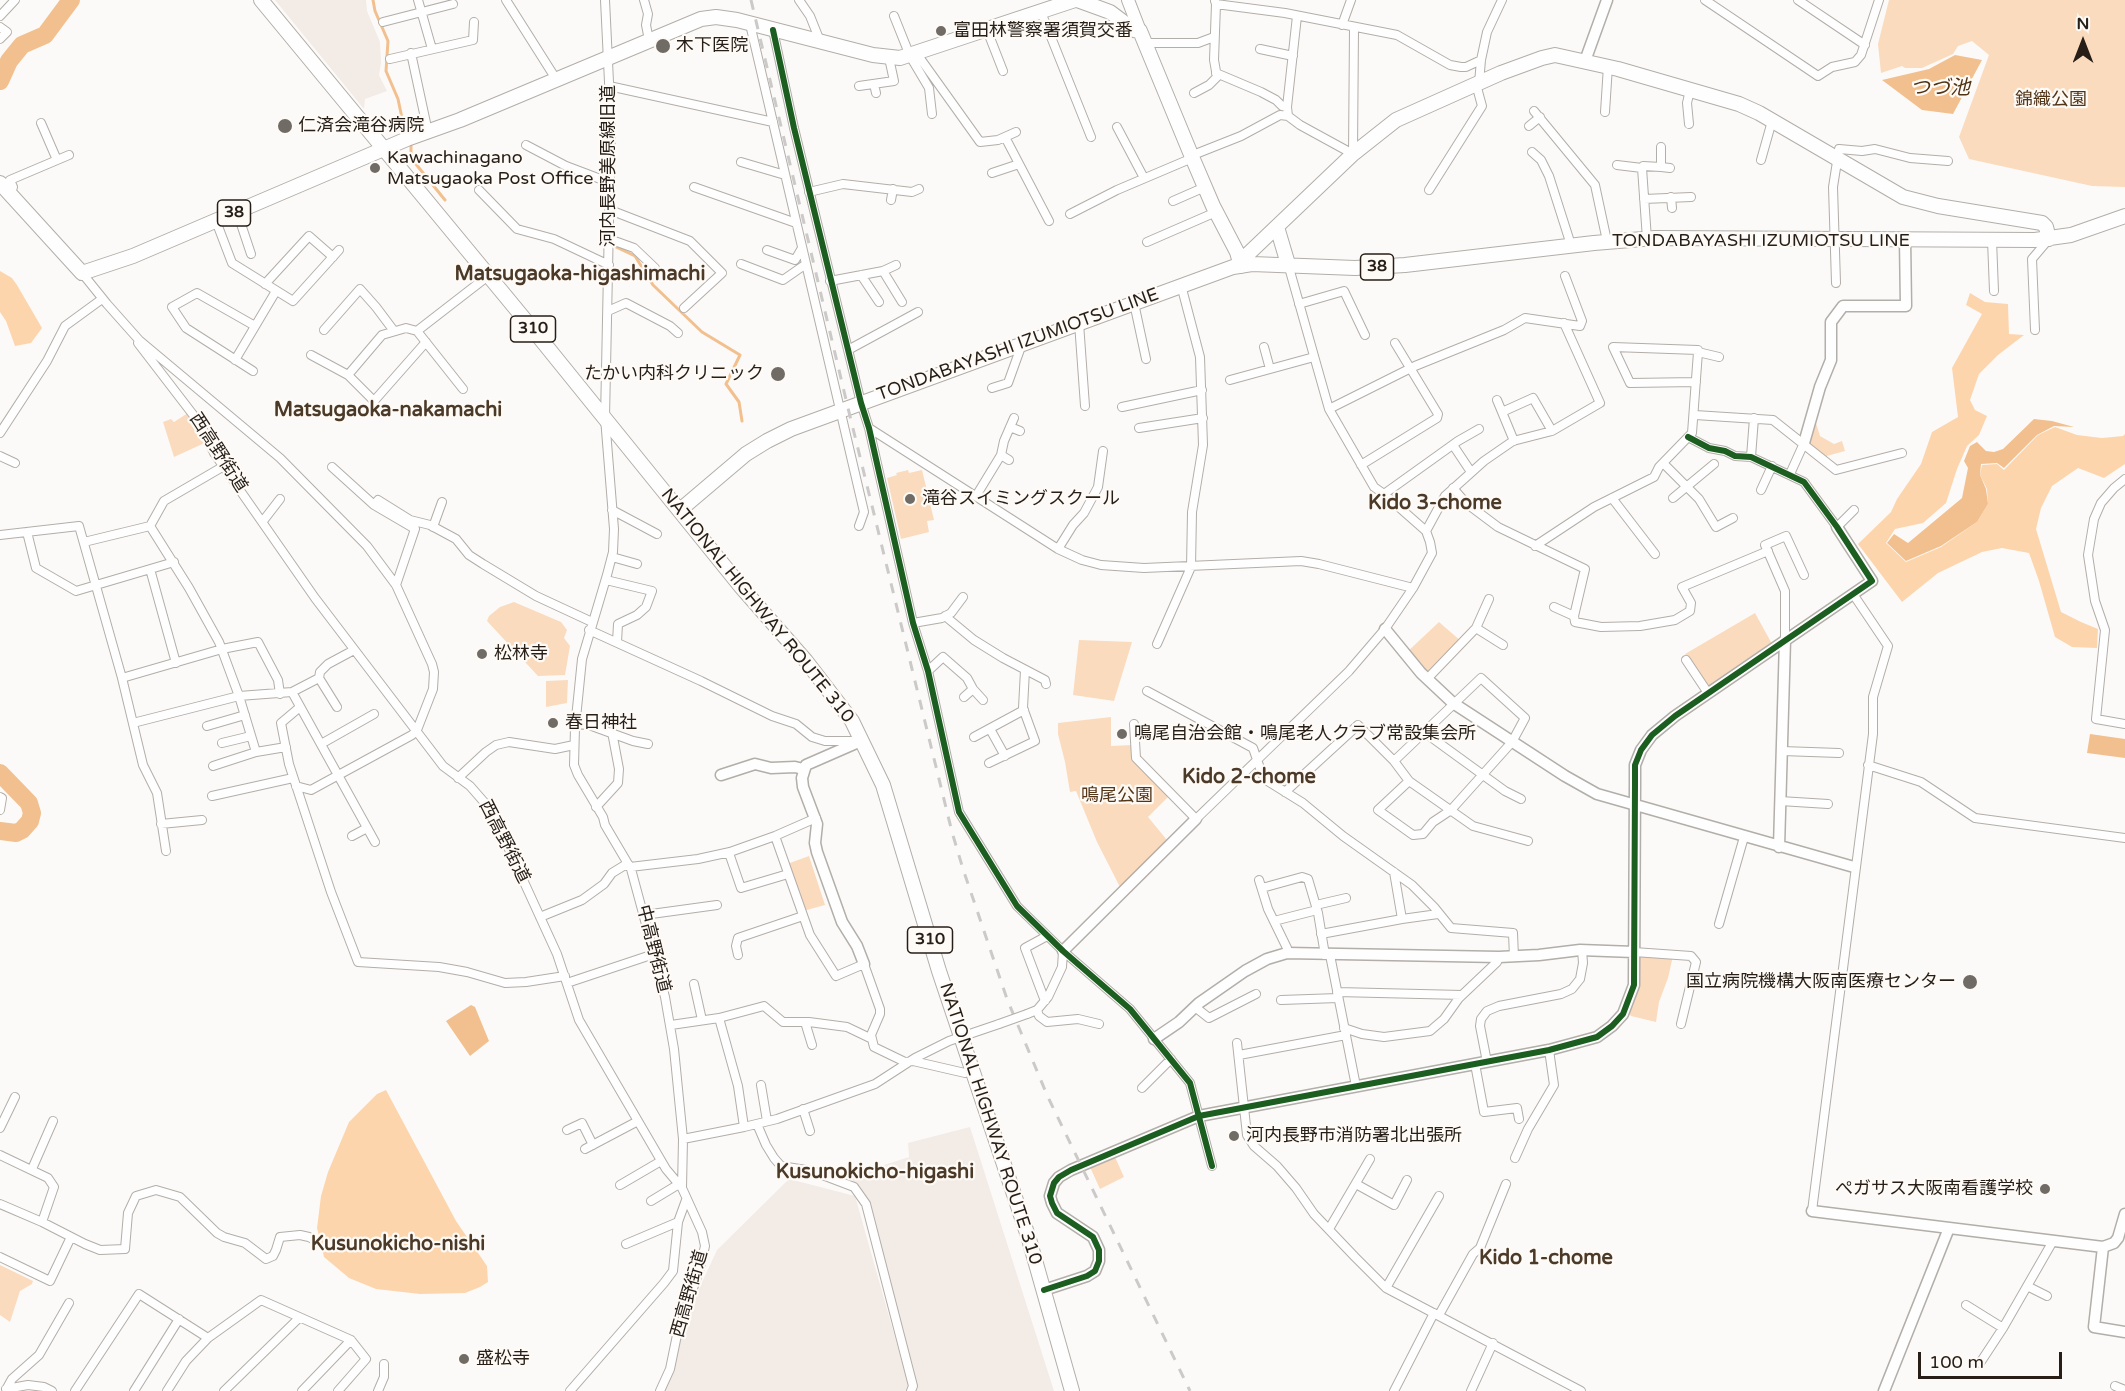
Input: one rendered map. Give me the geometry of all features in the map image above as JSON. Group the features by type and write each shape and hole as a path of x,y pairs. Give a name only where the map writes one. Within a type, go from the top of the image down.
{"main road":[{"name":"NATIONAL HIGHWAY ROUTE 310","path":"261,0 742,588 806,661 852,721 883,784 939,971 1044,1290 1072,1391"},
{"name":"38","path":"82,273 133,256 649,40 709,18 726,18 889,58 900,58 1076,0 1110,12 1143,37"},
{"path":"1128,0 1192,157 1216,212 1237,252 1241,266"},
{"path":"1241,266 1247,255 1353,154 1396,120 1501,73 1548,57 1566,56 1738,104 1772,121 1903,198 2042,223 2046,227 2049,239"},
{"path":"0,183 82,273"},
{"name":"TONDABAYASHI IZUMIOTSU LINE","path":"680,510 722,473 767,441 791,429 1226,269 1287,264 1354,268 1394,266 1647,238 2049,239 2089,230 2125,216"},
{"path":"1277,227 1287,264"}],"street":[{"path":"0,16 15,0"},
{"path":"418,0 432,49"},
{"path":"506,0 556,79"},
{"name":"河内長野美原線旧道","path":"605,0 611,123 605,418"},
{"path":"644,0 648,14 646,25 649,40"},
{"path":"799,0 810,16 820,41"},
{"path":"1342,25 1351,0"},
{"path":"1429,190 1482,106 1478,83 1480,60 1487,32 1502,0"},
{"path":"1586,61 1606,0"},
{"path":"1705,0 1717,3 1818,76 1832,67 1855,62 1861,55 1879,0"},
{"path":"1798,0 1865,45"},
{"path":"1194,93 1215,80 1215,2 1397,35 1450,65 1466,68 1480,60"},
{"path":"383,22 453,4"},
{"path":"1041,12 1091,137"},
{"path":"894,16 929,88 932,114"},
{"path":"1287,111 1298,16"},
{"path":"390,59 473,40 474,22"},
{"path":"750,24 864,512 858,526"},
{"path":"0,27 7,32 0,39"},
{"path":"1216,73 1276,100 1308,129 1353,154 1354,28"},
{"path":"773,30 830,280 869,428 913,624 928,671 959,812 1017,906 1063,951 1124,1003 1190,1083 1212,1166"},
{"path":"987,30 1003,71"},
{"path":"1143,37 1198,44 1214,37"},
{"path":"1267,47 1293,56"},
{"path":"411,53 428,132"},
{"path":"914,55 980,142 1005,137 1016,132"},
{"path":"859,86 875,88 898,81 889,58"},
{"path":"1605,112 1608,66"},
{"path":"609,86 773,122"},
{"path":"1689,124 1690,90"},
{"path":"1070,214 1144,178 1241,136 1287,111"},
{"path":"1529,126 1537,114 1595,185 1607,241"},
{"path":"1761,160 1772,121"},
{"path":"41,123 57,160"},
{"path":"1118,127 1144,178"},
{"path":"1005,137 1049,220"},
{"path":"526,145 566,166 611,183"},
{"path":"1617,165 1666,168 1661,147"},
{"path":"1836,283 1833,187 1839,149 1862,152 1875,149 1910,158 1948,161"},
{"path":"1532,152 1541,160 1549,176 1571,245"},
{"path":"11,193 13,187 10,180 69,155"},
{"path":"741,162 785,175"},
{"path":"992,173 1019,164"},
{"path":"1642,168 1647,238"},
{"path":"809,192 843,184 912,192 919,189"},
{"path":"694,187 796,223"},
{"path":"1173,201 1205,187"},
{"path":"891,200 892,189"},
{"path":"479,190 517,229 554,239 609,265"},
{"path":"1644,199 1691,196"},
{"path":"1671,198 1671,208"},
{"path":"610,210 690,241 722,273 684,308"},
{"path":"237,212 251,254"},
{"path":"1147,242 1216,212"},
{"path":"216,221 232,263 265,284 276,291 293,301 336,254 309,236 265,284"},
{"path":"609,238 634,248 655,267"},
{"path":"1790,474 1804,443 1820,387 1831,360 1831,322 1843,306 1906,306 1905,239"},
{"path":"2036,330 2032,259 2049,239"},
{"path":"1992,240 1994,291"},
{"path":"767,250 795,260 802,248"},
{"path":"741,264 783,280 806,264"},
{"path":"683,1139 757,1124 875,1084 949,1041 1037,1010 1045,1001 1062,967 1063,951 1349,671 1385,629 1413,588 1432,553 1426,531 1374,487 1329,409 1287,264"},
{"path":"830,280 883,271 896,265"},
{"path":"883,271 902,302"},
{"name":"西高野街道","path":"82,273 139,340 138,343 201,425 214,453 263,521 282,552 354,650 443,766 479,794 491,810 566,979 579,1020 661,1161 680,1186 702,1232 705,1246 699,1271 677,1335 670,1369 660,1391"},
{"path":"861,275 879,302"},
{"path":"417,331 488,276"},
{"path":"1329,409 1409,369 1504,330 1525,318 1580,326 1582,321 1565,276"},
{"path":"1157,644 1191,567 1192,512 1201,465 1203,418 1200,357 1181,285"},
{"path":"324,330 360,290 394,331"},
{"path":"235,360 276,291"},
{"path":"1299,304 1344,291 1365,335"},
{"path":"253,371 186,328 172,307 197,293 255,326"},
{"path":"0,433 47,361 65,326 102,299"},
{"path":"608,311 626,303 670,326 678,333"},
{"path":"1134,303 1146,359"},
{"path":"848,350 918,312"},
{"path":"1079,323 1085,406"},
{"path":"1426,531 1445,496 1484,461 1514,441 1552,431 1600,403 1564,323"},
{"path":"348,375 382,335 406,328 417,331 463,389"},
{"path":"139,340 280,458 367,546 396,585 434,672 433,689 417,730 339,776 311,790 295,782 212,796"},
{"path":"311,355 348,375 374,401 426,342"},
{"path":"992,388 1008,383 1022,344"},
{"path":"1360,465 1437,418 1438,414 1395,344"},
{"path":"1264,346 1270,369"},
{"path":"1696,382 1630,383 1613,347 1698,350 1698,352 1719,357"},
{"path":"1535,546 1594,507 1654,477 1663,463 1689,437 1692,433 1695,415 1698,352"},
{"path":"1230,380 1314,357"},
{"path":"1122,407 1202,390"},
{"path":"1502,412 1533,398 1552,431"},
{"path":"1497,400 1514,441"},
{"path":"1695,415 1773,420 1836,470 1875,457 1902,453"},
{"path":"591,626 612,557 614,529 605,418"},
{"path":"976,496 1001,455 1004,441 1014,418"},
{"path":"1139,428 1203,418"},
{"path":"1751,457 1754,418"},
{"path":"1010,427 1020,431"},
{"path":"869,428 1058,549 1082,560 1101,565 1144,568 1301,561 1413,588"},
{"path":"1384,494 1479,429"},
{"path":"1044,1290 1087,1276 1095,1271 1099,1261 1099,1250 1093,1237 1061,1216 1054,1208 1050,1196 1053,1183 1071,1170 1199,1116 1549,1050 1597,1036 1612,1026 1623,1014 1634,985 1635,765 1641,750 1652,735 1675,716 1872,581 1804,482 1751,457 1735,456 1725,451 1709,448 1689,437"},
{"path":"1453,445 1471,472"},
{"path":"1001,455 1010,460"},
{"path":"0,456 15,463"},
{"path":"1058,549 1098,487 1100,457"},
{"path":"1663,463 1699,499 1716,527 1733,518"},
{"path":"1673,498 1688,488 1714,464"},
{"path":"84,542 150,526 164,501 224,466"},
{"path":"1761,490 1772,466"},
{"path":"332,467 374,505 415,529 396,585"},
{"path":"2125,479 2101,503 2094,519 2088,555 2095,601 2105,630 2096,719 2125,724"},
{"path":"1453,488 1466,503 1498,527 1585,569 1574,616 1575,622 1601,627 1640,626 1675,620 1690,611 1691,603 1682,587 1768,551"},
{"path":"1612,498 1655,554"},
{"path":"263,521 280,500"},
{"path":"374,505 378,500 410,520 433,527 456,538 469,555 617,642 748,705 796,724 812,737 825,741 861,741"},
{"path":"433,527 442,502"},
{"path":"1078,502 1087,507"},
{"path":"612,510 657,534"},
{"path":"1837,527 1854,510"},
{"path":"0,535 79,526 94,586 122,678 143,765 156,793 166,851"},
{"path":"150,526 206,617 222,650 239,696 255,752"},
{"path":"27,532 36,568 76,591 174,562"},
{"path":"1779,847 1785,591 1766,545 1786,536 1804,575"},
{"path":"612,557 637,564"},
{"path":"150,569 176,663"},
{"path":"606,580 652,591 646,608 618,624 617,642"},
{"path":"1853,594 1888,646 1873,697 1873,734 1854,867 1812,1211 2103,1247 2114,1243 2118,1238 2125,1214"},
{"path":"913,624 951,613 963,597"},
{"path":"1427,679 1476,628 1489,599"},
{"path":"1554,607 1574,616"},
{"path":"945,616 974,640 1045,680 1046,684"},
{"name":"中高野街道","path":"591,626 582,659 574,765 630,867 654,954 671,1025 683,1139 680,1186"},
{"path":"1476,628 1503,645"},
{"path":"1385,629 1400,650 1453,703 1565,776 1597,794 1854,867"},
{"path":"122,678 258,642 278,680 280,694"},
{"path":"337,707 319,678 320,672 328,664 354,650"},
{"path":"928,671 943,657 967,678 983,700"},
{"path":"1686,660 1708,693"},
{"path":"989,763 1035,741 1023,710 1025,670"},
{"path":"133,723 239,696 292,692 319,678"},
{"path":"1394,761 1481,678 1525,718 1512,742 1452,810 1433,822 1423,834 1413,835 1378,810 1409,781"},
{"path":"964,697 973,689"},
{"path":"1147,691 1253,748 1266,780 1303,803 1343,836 1423,895 1451,928 1513,933 1514,957"},
{"path":"292,692 375,842"},
{"path":"300,707 281,723 286,747 331,892 358,962 439,967 505,983 566,979 654,954"},
{"path":"974,737 1023,710"},
{"path":"321,744 374,714"},
{"path":"207,726 244,715"},
{"path":"576,724 589,725 648,744"},
{"path":"1134,724 1136,758 1196,819"},
{"path":"1285,792 1358,725 1394,761 1409,781 1473,826 1528,841"},
{"path":"990,729 1005,756"},
{"path":"596,807 618,783 619,769 612,732"},
{"path":"1424,732 1505,791 1521,800"},
{"path":"222,743 251,736"},
{"path":"861,741 806,765 803,769 802,787 816,818 817,852 842,922 857,946 880,1009 871,1035 874,1047 905,1062 965,1073 973,1070"},
{"path":"458,778 496,745 509,742 555,749 574,746"},
{"path":"213,766 255,752 286,747"},
{"path":"1782,751 1839,753"},
{"path":"721,775 755,764 771,768 803,769"},
{"path":"1868,765 1922,782 1976,818 2125,838"},
{"path":"0,797 2,798 0,810"},
{"path":"1780,801 1828,804"},
{"path":"540,917 582,900 604,884 612,873 625,866 698,859 729,852 776,836 816,818"},
{"path":"161,824 202,820"},
{"path":"352,836 367,828"},
{"path":"776,836 810,935 836,976 864,964"},
{"path":"1719,924 1744,837"},
{"path":"729,852 741,888 788,873"},
{"path":"1394,872 1402,919"},
{"path":"1287,953 1287,948 1268,909 1261,884 1302,877 1308,879 1317,907 1356,1086"},
{"path":"1274,921 1346,898"},
{"path":"644,915 717,905"},
{"path":"1322,934 1438,914"},
{"path":"738,955 736,946 738,938 803,916"},
{"path":"1045,1001 1025,948 1047,936"},
{"path":"1487,1062 1480,1026 1481,1019 1487,1011 1499,1006 1561,994 1572,989 1580,979 1583,963 1582,950"},
{"path":"1154,1039 1245,971 1267,959 1287,953 1514,957 1582,950 1691,956 1696,962 1681,1024"},
{"path":"1239,1055 1345,1031 1384,1037 1430,1031 1444,1019 1462,995 1497,962 1498,957"},
{"path":"694,984 702,1020"},
{"path":"1195,1007 1209,1018 1256,994"},
{"path":"1281,1000 1338,995 1462,995"},
{"path":"671,1025 719,1018 764,1006 783,1022 847,1027 872,1039"},
{"path":"1037,1010 1039,1017 1047,1022 1078,1019 1099,1024"},
{"path":"719,1018 738,1086 744,1127"},
{"path":"805,1022 812,1044"},
{"path":"1237,1043 1247,1135 1254,1146 1277,1166 1296,1188 1314,1214 1386,1288 1581,1391"},
{"path":"1515,1158 1528,1129 1554,1085 1549,1050"},
{"path":"1142,1088 1171,1059"},
{"path":"1475,1064 1485,1112"},
{"path":"761,1085 767,1121"},
{"path":"0,1128 15,1097"},
{"path":"1475,1114 1517,1107 1519,1119"},
{"path":"803,1109 810,1131"},
{"path":"32,1169 53,1121"},
{"path":"567,1130 582,1123 589,1147 638,1121"},
{"path":"757,1124 766,1145 781,1166 812,1171 854,1188 866,1204 913,1386 911,1391"},
{"path":"0,1155 48,1178 54,1187 42,1222"},
{"path":"1329,1229 1370,1159"},
{"path":"620,1185 661,1161"},
{"path":"1356,1184 1395,1205 1407,1180"},
{"path":"1394,1391 1436,1314 1473,1254 1480,1248 1506,1184"},
{"path":"651,1201 680,1186"},
{"path":"0,1203 100,1250 125,1249 129,1214 136,1196 156,1190 180,1197 216,1233 245,1243 266,1259 273,1256 280,1237 300,1235 316,1241"},
{"path":"1386,1288 1439,1196"},
{"path":"570,1391 673,1270 678,1222 686,1200"},
{"path":"626,1244 678,1222"},
{"path":"1884,1391 1948,1228"},
{"path":"0,1257 50,1281 71,1237"},
{"path":"1980,1364 2053,1241"},
{"path":"2103,1247 2094,1327 2125,1332"},
{"path":"2028,1286 2047,1296"},
{"path":"75,1391 139,1294 208,1338"},
{"path":"167,1391 186,1361 208,1338 261,1300 351,1340 366,1359 338,1391"},
{"path":"5,1390 12,1379 39,1355 69,1303"},
{"path":"1966,1305 2003,1328"},
{"path":"224,1391 298,1318"},
{"path":"134,1391 179,1319"},
{"path":"302,1391 351,1340"},
{"path":"1471,1391 1493,1343"},
{"path":"378,1391 384,1377 384,1364"},
{"path":"5,1390 28,1385 44,1387 52,1391"},
{"path":"2115,1386 2125,1390"}],"shaded area":[{"path":"275,0 366,0 367,11 380,42 379,75 387,91 365,99 364,109"},
{"path":"0,271 12,278 42,328 31,343 15,346 6,321 0,312"},
{"path":"1970,293 1985,302 2008,304 2009,334 2024,335 1998,355 1979,374 1970,400 1975,410 1987,416 1979,435 1967,446 1946,503 1923,523 1895,529 1886,543 1906,562 1941,547 1977,522 1988,504 1987,489 1980,475 1982,465 1997,464 2004,470 2038,435 2055,427 2077,435 2102,438 2125,434 2125,464 2104,478 2078,468 2052,486 2041,508 2036,529 2061,612 2098,629 2097,648 2072,647 2055,637 2029,553 2002,548 1982,552 1938,573 1902,602 1858,544 1891,512 1897,499 1921,464 1932,432 1958,417 1952,368 1982,314 1966,305"},
{"path":"386,1090 456,1221 487,1266 488,1282 480,1287 465,1293 420,1294 376,1289 349,1278 324,1257 317,1228 321,1196 328,1172 349,1122 377,1094"},
{"path":"970,1127 1054,1391 914,1391 870,1206 850,1176 909,1157 908,1143"},
{"path":"789,1179 855,1196 909,1387 908,1391 663,1391 673,1369 686,1317 717,1250"}],"green space":[{"name":"錦織公園","path":"1889,0 2125,0 2125,187 2092,186 1969,159 1959,137 1989,55 1972,41 1958,46 1953,54 1922,68 1902,66 1881,73 1878,44"},
{"path":"191,411 209,441 174,457 163,422 171,419 174,422"},
{"path":"1815,420 1820,436 1834,444 1842,441 1845,451 1823,457 1806,442"},
{"name":"滝谷スイミングスクール","path":"908,470 909,473 922,470 934,520 927,521 929,532 901,539 887,478"},
{"path":"514,602 561,622 567,630 564,638 570,646 565,675 538,676 487,621 489,616 500,607"},
{"path":"1755,613 1772,644 1708,688 1685,654"},
{"path":"1439,622 1462,642 1427,677 1406,653"},
{"path":"1079,640 1132,642 1114,701 1073,695"},
{"path":"568,680 567,703 546,707 546,681"},
{"name":"鳴尾公園","path":"1111,717 1111,746 1132,745 1169,796 1148,817 1167,840 1120,887 1097,842 1076,791 1070,792 1058,734 1058,723"},
{"path":"809,856 825,905 803,911 787,864"},
{"path":"1636,953 1673,956 1659,1002 1656,1022 1631,1016 1627,1009"},
{"path":"1115,1157 1124,1177 1100,1189 1090,1167"},
{"path":"0,1265 33,1281 20,1291 10,1322 0,1315"}],"water":[{"name":"つづ池","path":"1955,55 1982,60 1953,114 1922,110 1882,80 1929,69"},
{"path":"2034,419 2074,427 2054,426 2037,435 2004,468 1997,463 1981,464 1980,475 1986,489 1988,504 1977,522 1941,546 1906,561 1887,543 1894,534 1908,543 1962,498 1968,468 1964,461 1970,446 1977,442 1986,451 1994,452 2003,449"},
{"path":"2090,734 2125,739 2125,758 2087,753"},
{"path":"471,1005 475,1007 489,1041 470,1056 446,1021"}],"waterway":[{"path":"0,81 9,61 22,45 45,35 71,0"},
{"path":"373,0 375,11 388,41 386,71 409,133"},
{"path":"411,144 415,163 445,200"},
{"path":"616,247 635,256 653,285 702,332 740,355 726,384 739,402 742,421"},
{"path":"0,773 29,803 32,813 30,821 22,830 16,833 0,831"}],"railway":[{"path":"751,0 848,408 963,869 1007,999 1047,1095 1190,1391"}],"cycle path":[{"path":"773,30 794,128 869,428 913,623 928,671 959,812 1017,906 1063,951 1130,1009 1190,1083 1212,1166"},
{"path":"1044,1290 1087,1276 1095,1271 1099,1261 1099,1250 1093,1237 1057,1213 1052,1203 1050,1196 1054,1183 1071,1170 1199,1116 1549,1050 1597,1037 1623,1014 1634,985 1635,765 1641,750 1652,735 1675,716 1872,581 1804,482 1751,457 1735,456 1725,451 1709,448 1688,437"}],"place":[{"name":"富田林警察署須賀交番","path":"941,31"},
{"name":"木下医院","path":"663,46"},
{"name":"仁済会滝谷病院","path":"285,126"},
{"name":"Kawachinagano Matsugaoka Post Office","path":"375,168"},
{"name":"たかい内科クリニック","path":"778,374"},
{"name":"滝谷スイミングスクール","path":"910,499"},
{"name":"松林寺","path":"482,654"},
{"name":"春日神社","path":"553,723"},
{"name":"鳴尾自治会館・鳴尾老人クラブ常設集会所","path":"1122,734"},
{"name":"国立病院機構大阪南医療センター","path":"1970,982"},
{"name":"河内長野市消防署北出張所","path":"1234,1136"},
{"name":"ぺガサス大阪南看護学校","path":"2045,1189"},
{"name":"盛松寺","path":"464,1359"}],"district":[{"name":"Matsugaoka-higashimachi","path":"580,275"},
{"name":"Matsugaoka-nakamachi","path":"388,411"},
{"name":"Kido 3-chome","path":"1435,504"},
{"name":"Kido 2-chome","path":"1249,778"},
{"name":"Kusunokicho-higashi","path":"875,1173"},
{"name":"Kusunokicho-nishi","path":"398,1245"},
{"name":"Kido 1-chome","path":"1546,1259"}]}
